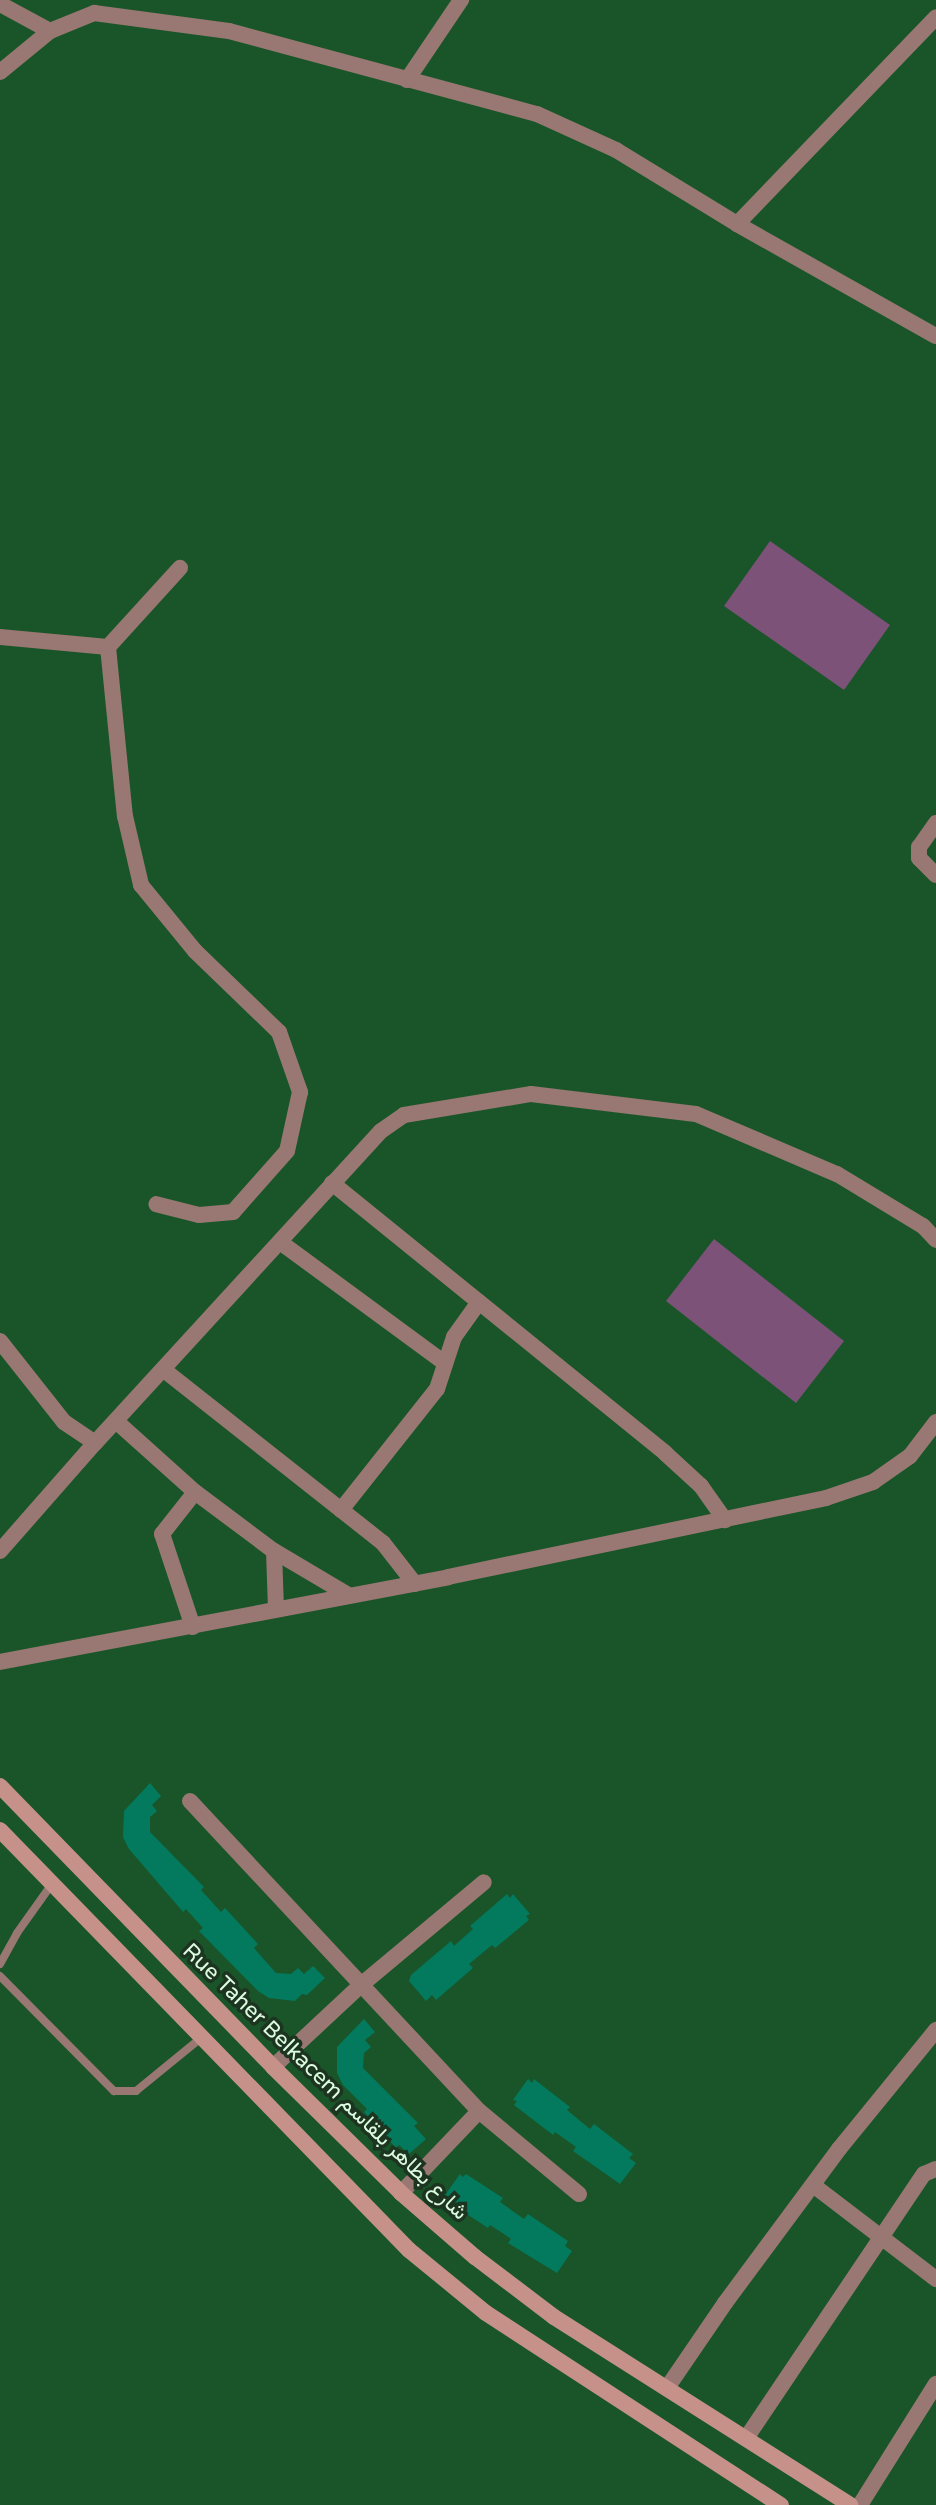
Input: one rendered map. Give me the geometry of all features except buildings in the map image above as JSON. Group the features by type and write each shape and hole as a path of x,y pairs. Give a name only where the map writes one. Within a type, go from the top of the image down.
{"main road":[{"name":"Rue Taher Belkacem شارع بطاهر بلقاسم","path":"0,1786 273,2067 401,2193 475,2257 554,2317 850,2505"},
{"path":"0,1830 409,2250 486,2313 781,2505"}],"street":[{"path":"407,80 461,0"},
{"path":"0,4 50,31"},
{"path":"0,72 50,31 94,13 229,31 537,114 616,150 737,224 936,336"},
{"path":"737,224 936,17"},
{"path":"156,1204 199,1215 233,1212 287,1151 300,1092 279,1032 195,951 141,885 125,816 108,647 180,568"},
{"path":"0,637 108,647"},
{"path":"936,823 919,847 919,858 936,875"},
{"path":"0,1551 332,1183 381,1131 404,1115 531,1094 696,1114 837,1174 923,1226 936,1240"},
{"path":"332,1183 665,1453 701,1486 725,1520"},
{"path":"280,1242 445,1363"},
{"path":"341,1510 437,1389 454,1337 479,1302"},
{"path":"0,1341 54,1412 95,1443"},
{"path":"164,1370 383,1543 415,1584"},
{"path":"117,1422 195,1492 274,1551 350,1596"},
{"path":"0,1662 415,1584 826,1498 873,1482 910,1456 936,1422"},
{"path":"193,1627 162,1534 195,1492"},
{"path":"274,1551 276,1609"},
{"path":"190,1801 479,2111 579,2194"},
{"path":"273,2067 361,1985 484,1882"},
{"path":"667,2388 813,2185 936,2030"},
{"path":"401,2193 479,2111"},
{"path":"747,2437 924,2174 936,2169"},
{"path":"813,2185 936,2279"},
{"path":"860,2505 936,2384"}],"lane":[{"path":"0,1964 17,1933 52,1884"},
{"path":"0,1976 114,2091 125,2094 136,2091 201,2038"}],"shaded area":[{"path":"770,541 890,625 844,690 724,606"},
{"path":"714,1239 844,1341 796,1403 666,1301"}]}
